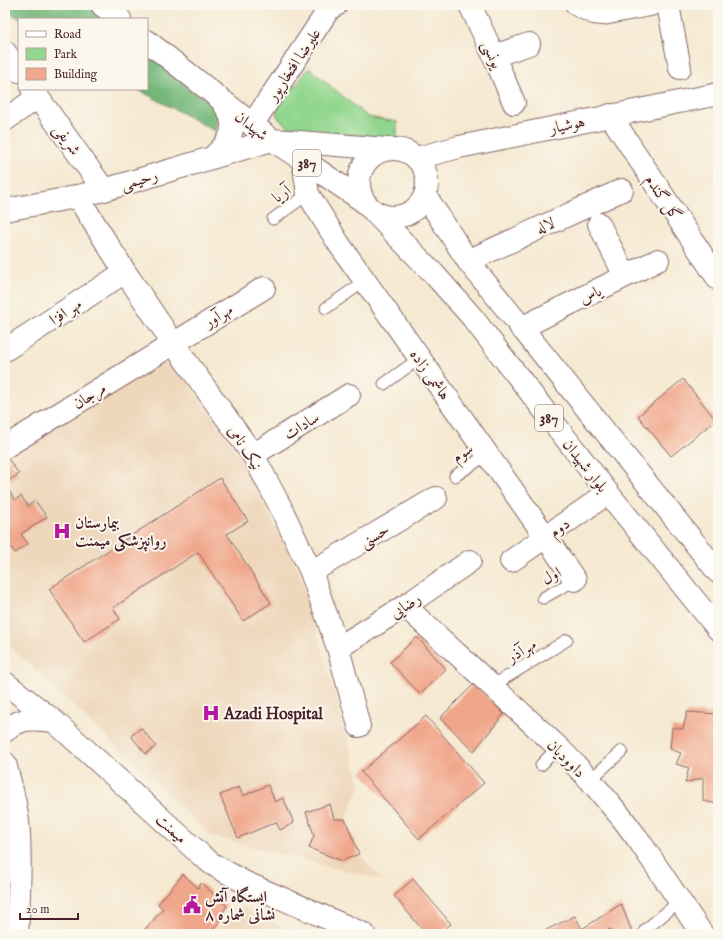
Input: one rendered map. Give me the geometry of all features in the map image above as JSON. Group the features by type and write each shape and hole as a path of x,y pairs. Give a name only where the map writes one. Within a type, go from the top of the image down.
{"street":[{"path":"102,5 119,18"},
{"name":"علیرضا افتخارپور","path":"252,125 329,9 336,5"},
{"name":"یونسی","path":"470,5 514,103"},
{"path":"577,5 594,13 604,14 650,5"},
{"path":"668,5 680,68"},
{"name":"شهیدان","path":"148,42 272,140 369,207"},
{"path":"494,56 529,44"},
{"path":"5,52 18,70"},
{"path":"5,120 35,93"},
{"name":"شریفی","path":"35,93 104,190"},
{"name":"هوشیار","path":"417,158 459,147 610,115 716,97"},
{"path":"213,158 230,138 233,128 231,118 222,101"},
{"name":"گل گندم","path":"610,115 718,278"},
{"path":"272,140 386,149 395,148 411,153 423,165 426,174 427,184 425,195 420,204 413,211 403,216 393,218 382,216 369,207 360,193 358,182 361,170 367,160 376,153 386,149"},
{"name":"رحیمی","path":"5,210 104,190 272,140"},
{"name":"هاشمی زاده","path":"303,160 308,194 339,244 546,536 575,580"},
{"name":"لاله","path":"468,261 622,190"},
{"name":"387","path":"425,195 468,261 718,572"},
{"name":"نیک نامی","path":"77,196 124,272 253,455 312,572 338,648 359,726"},
{"name":"بلوار شهیدان","path":"369,207 433,273 472,317 608,493 718,629"},
{"path":"599,224 625,276"},
{"name":"یاس","path":"521,328 658,260"},
{"name":"مهر افزا","path":"5,350 124,272"},
{"name":"مهرآور","path":"173,343 264,288"},
{"name":"مرجان","path":"5,447 173,343"},
{"name":"سادات","path":"253,455 349,395"},
{"name":"دوم","path":"511,561 608,493"},
{"name":"حسنی","path":"312,572 436,498"},
{"name":"رضایی","path":"338,648 405,606 470,561"},
{"name":"داوودیان","path":"405,606 558,747 590,780 640,842 702,934"},
{"name":"میمنت","path":"5,683 54,721 212,864 244,882 364,934"},
{"path":"5,730 20,721 30,719 54,721"},
{"path":"5,763 14,796 19,834 20,870 17,934"}],"lane":[{"name":"آریا","path":"273,219 308,194"},
{"path":"326,308 365,281"},
{"path":"384,384 420,358"},
{"name":"سوم","path":"455,476 488,454"},
{"name":"اول","path":"543,598 575,580"},
{"name":"مهرآذر","path":"492,686 567,640"},
{"path":"541,765 558,747"},
{"path":"590,780 622,751"},
{"path":"645,930 680,901"}],"shaded area":[{"name":"Azadi Hospital","path":"169,354 236,451 299,572 361,785 346,819 359,854 382,880 211,836 5,641 5,453"},
{"path":"242,906 297,934 211,934"}],"green space":[{"path":"5,5 94,5 111,18 19,18 5,10"},
{"path":"148,49 219,111 215,131 139,90 148,90"},
{"path":"309,68 368,117 397,122 397,143 367,136 331,133 312,137 298,135 278,118 276,107 284,90 295,86"}],"building":[{"path":"683,379 716,420 671,456 638,416"},
{"path":"7,457 19,474 5,483 5,458"},
{"path":"220,478 248,521 227,534 271,603 243,621 198,552 113,608 120,619 84,642 49,589"},
{"path":"5,485 15,500 21,496 28,506 35,501 47,517 21,534 28,544 15,553 5,539"},
{"path":"417,637 446,669 420,694 390,662"},
{"path":"474,684 504,714 474,751 440,718"},
{"path":"687,712 718,714 718,804 703,801 703,778 685,783 689,768 676,764 681,753 670,749 672,727 683,729"},
{"path":"426,716 484,783 419,839 361,772"},
{"path":"141,728 156,746 146,754 131,736"},
{"path":"268,785 275,802 283,798 294,823 280,830 276,822 238,838 220,795 239,787 243,796"},
{"path":"330,804 334,819 345,819 359,854 342,861 309,848 314,835 306,812"},
{"name":"ایستگاه آتش نشانی شماره ۸","path":"183,874 198,888 201,883 227,906 220,916 218,924 209,934 194,934 188,929 183,934 141,934 163,909 158,904"},
{"path":"413,879 451,924 439,934 426,934 394,896"},
{"path":"621,904 633,934 613,934 611,929 600,934 538,934 575,916 582,929"}],"place":[{"name":"بیمارستان روانپزشکی میمنت","path":"62,531"},
{"name":"Azadi Hospital","path":"211,713"},
{"name":"ایستگاه آتش نشانی شماره ۸","path":"192,905"}]}
